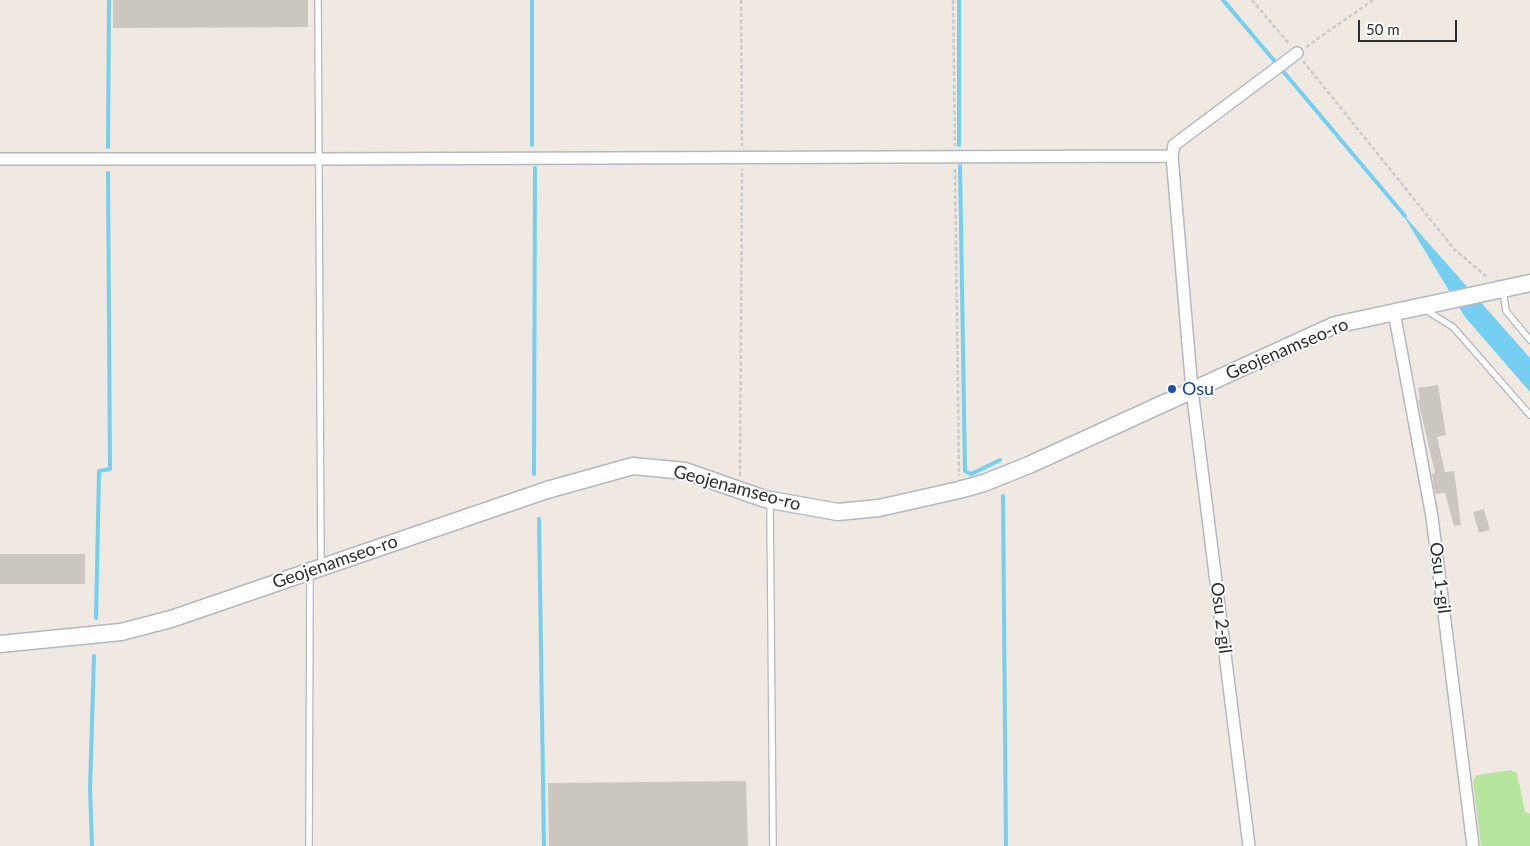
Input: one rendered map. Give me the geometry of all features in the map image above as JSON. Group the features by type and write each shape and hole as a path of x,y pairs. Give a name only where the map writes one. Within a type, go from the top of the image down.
{"main road":[{"path":"1502,289 1530,283"},
{"name":"Geojenamseo-ro","path":"0,644 121,632 171,619 547,490 634,466 684,471 770,500 838,512 880,508 959,490 984,483 1029,465 1336,325 1502,289"}],"street":[{"path":"0,159 318,160 1172,156 1174,145 1297,53"},
{"name":"Osu 2-gil","path":"1172,156 1192,390 1249,846"},
{"name":"Osu 1-gil","path":"1394,312 1432,517 1473,846"}],"lane":[{"path":"309,846 316,569 318,0"},
{"path":"1502,289 1506,311 1530,340"},
{"path":"1426,305 1453,328 1530,414"},
{"path":"770,500 773,846"}],"path":[{"path":"740,490 741,0"},
{"path":"953,0 959,490"},
{"path":"1252,0 1297,53 1455,250 1502,289"},
{"path":"1297,53 1373,0"}],"green space":[{"path":"1511,770 1517,773 1525,812 1530,814 1530,846 1481,846 1473,781 1477,775"}],"water":[{"path":"1402,213 1530,358 1530,392 1465,317"}],"building":[{"path":"113,0 308,0 308,27 113,28"},
{"path":"1438,385 1446,435 1437,437 1445,472 1454,471 1461,525 1454,526 1445,493 1435,494 1432,474 1435,473 1418,400 1420,399 1418,388"},
{"path":"1484,509 1490,530 1479,533 1473,512"},
{"path":"0,554 85,554 85,584 0,584"},
{"path":"746,781 748,846 549,846 548,783"}],"waterway":[{"path":"108,147 109,0"},
{"path":"532,0 532,145"},
{"path":"959,0 959,145"},
{"path":"1223,0 1405,216"},
{"path":"960,166 965,471 971,474 1000,460"},
{"path":"534,474 535,168"},
{"path":"96,618 99,471 110,469 108,173"},
{"path":"1003,496 1006,846"},
{"path":"539,519 544,846"},
{"path":"92,846 90,788 94,656"}],"place":[{"name":"Osu","path":"1172,389"}]}
